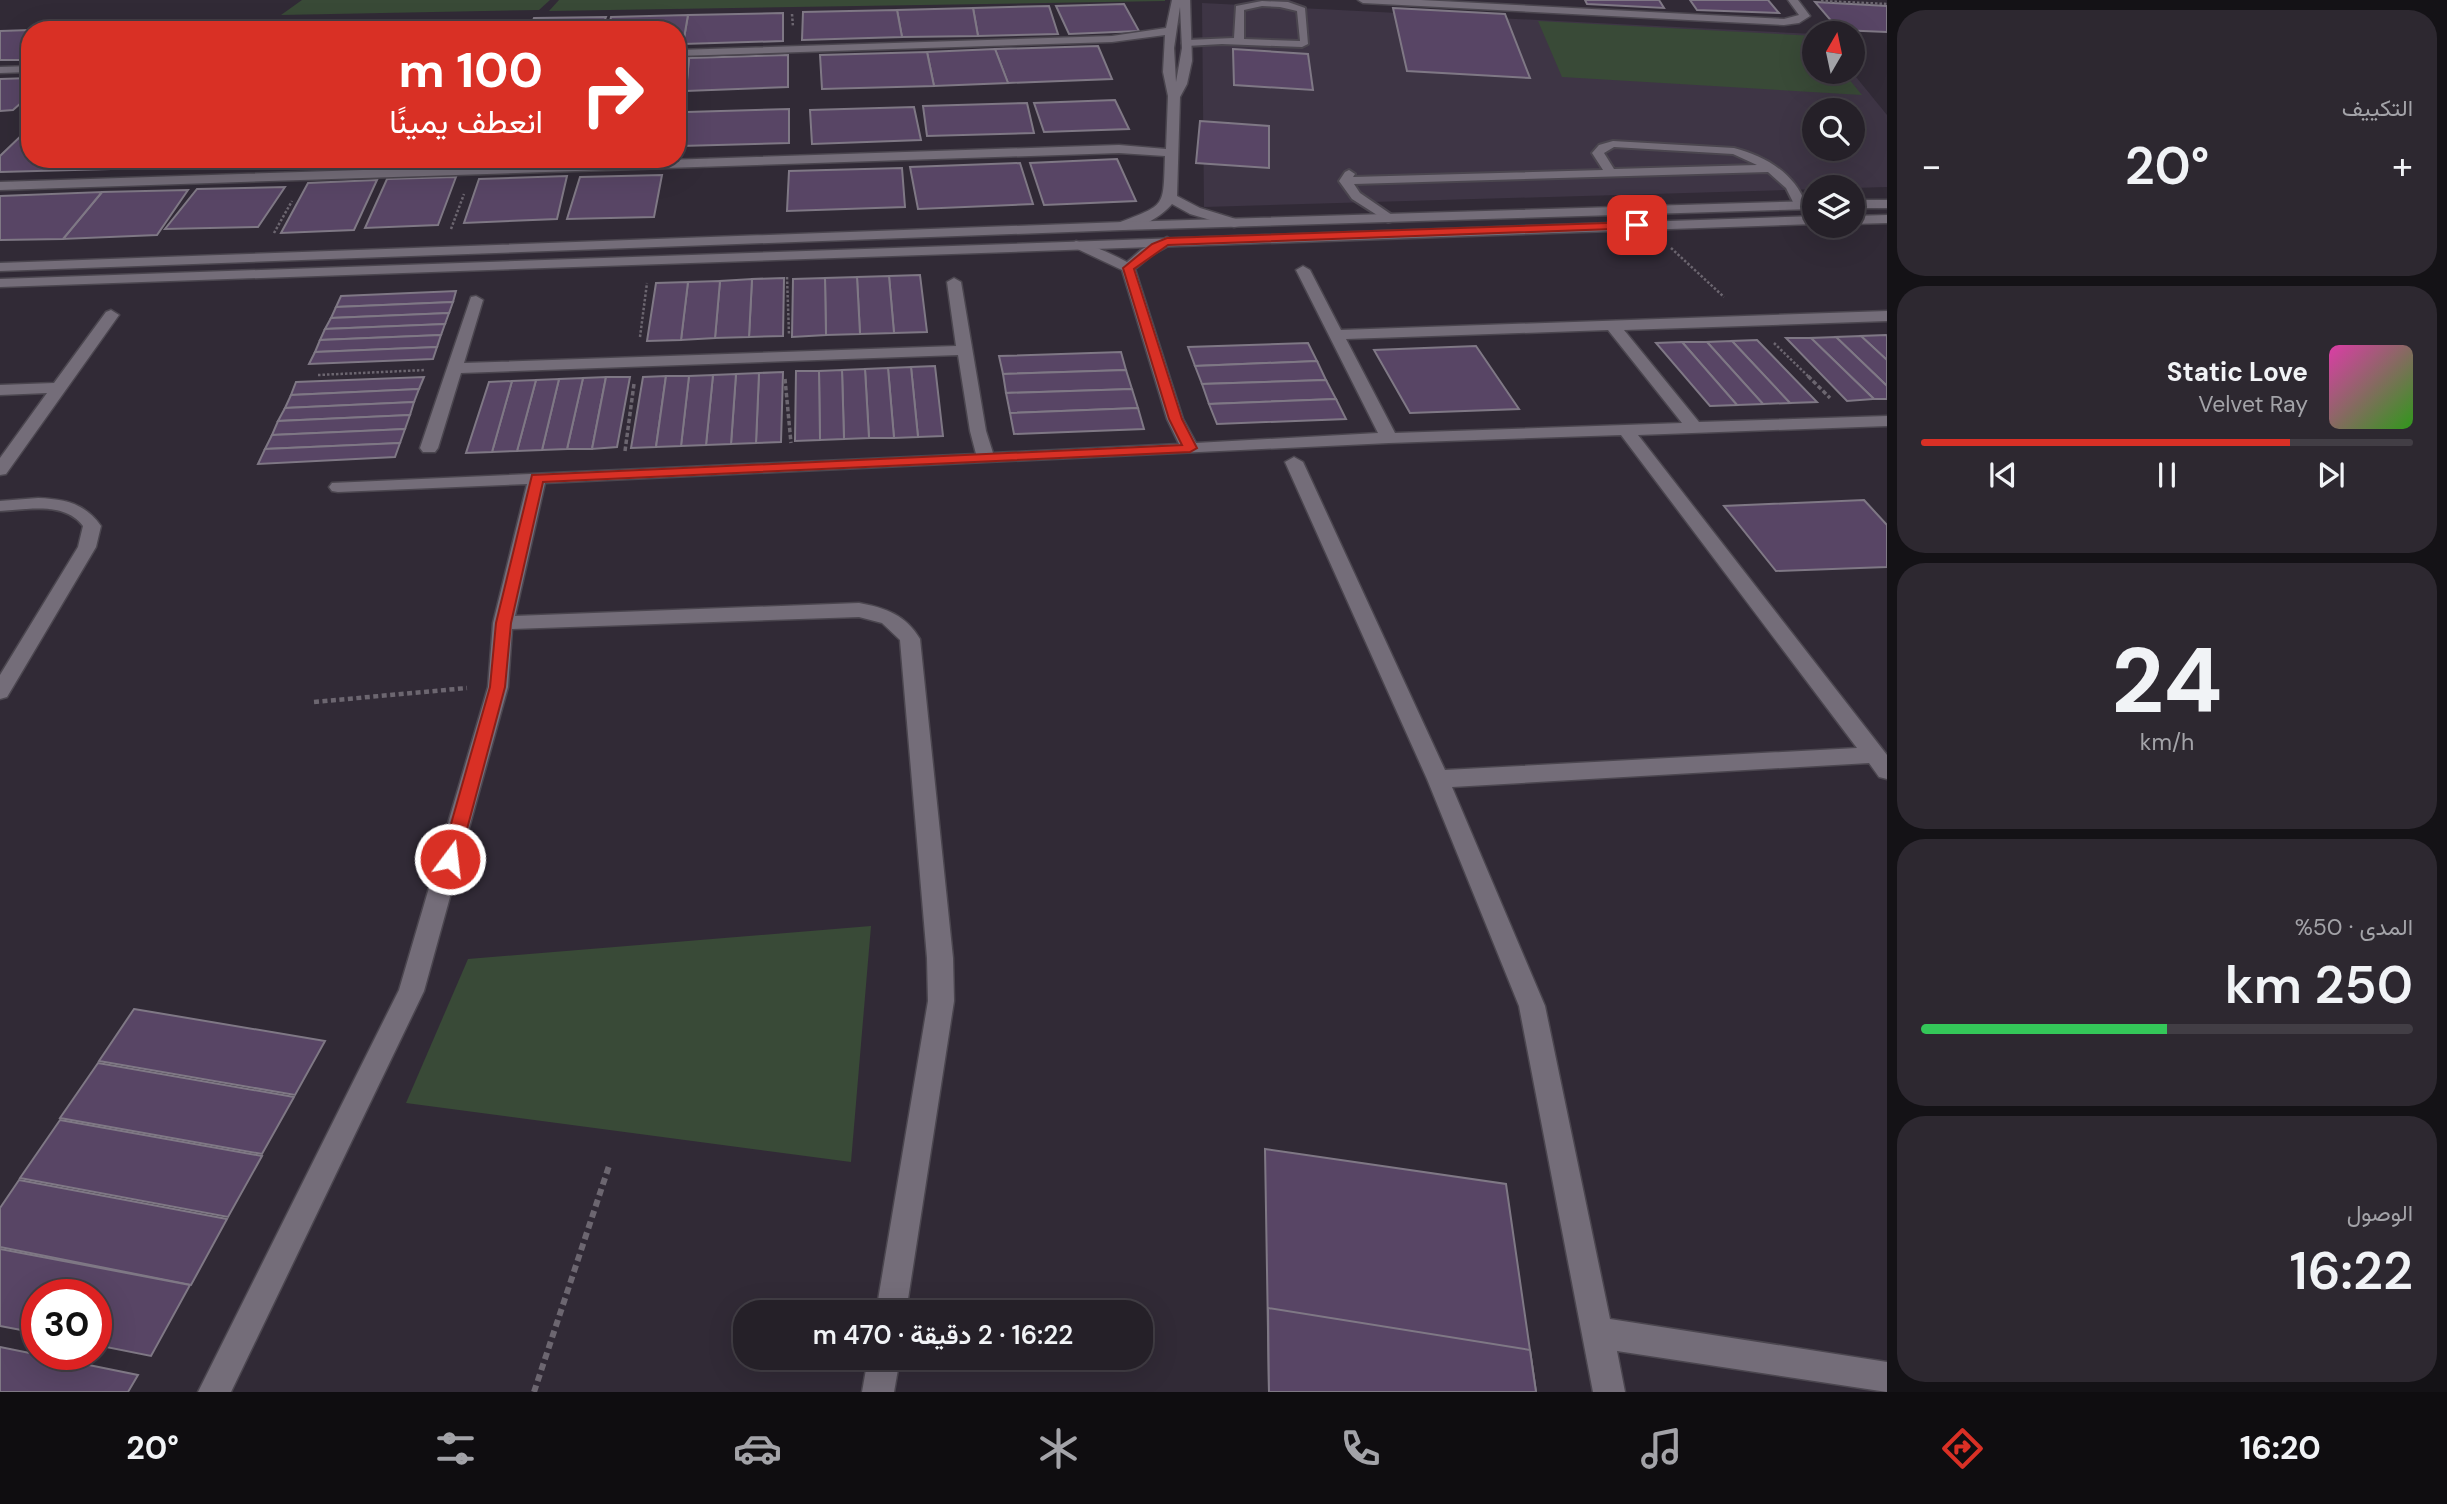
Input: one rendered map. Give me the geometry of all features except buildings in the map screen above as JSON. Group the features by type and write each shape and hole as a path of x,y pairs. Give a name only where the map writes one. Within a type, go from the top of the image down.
{"street":[{"path":"1123,226 1158,212 1170,198 1174,96 1159,50 1170,30 1177,0"},
{"path":"1174,96 1182,82 1187,38 1185,0"},
{"path":"1363,0 1784,22 1805,16 1793,0"},
{"path":"686,53 1112,40 1170,30"},
{"path":"1112,40 1159,50"},
{"path":"0,70 21,69"},
{"path":"686,160 1119,149 1172,153"},
{"path":"252,178 258,168"},
{"path":"0,186 497,168"},
{"path":"1170,198 1195,211 1234,223"},
{"path":"1865,204 1887,204"},
{"path":"0,267 1123,226 1800,205"},
{"path":"1865,220 1887,219"},
{"path":"0,283 1802,220"},
{"path":"1128,268 1147,251 1167,242"},
{"path":"1076,245 1100,253 1128,268 1175,419 1190,448"},
{"path":"1303,270 1389,438"},
{"path":"954,282 978,431 986,459"},
{"path":"429,448 476,300"},
{"path":"0,470 111,315"},
{"path":"1338,335 1887,316"},
{"path":"1612,325 1694,427"},
{"path":"454,368 967,350"},
{"path":"0,390 59,388"},
{"path":"338,487 986,459 1389,438 1887,421"},
{"path":"1626,430 1880,763"},
{"path":"1294,462 1438,779 1532,1006 1609,1392"},
{"path":"214,1392 411,990 430,932 498,687 503,623 537,478"},
{"path":"0,506 38,504 69,507 88,518 92,526 87,547 0,692"},
{"path":"503,623 859,610 877,612 891,619 903,628 910,639 940,958 941,1001 893,1300"},
{"path":"1438,779 1880,763"},
{"path":"1598,1334 1887,1378"},
{"path":"878,1392 882,1370"}],"lane":[{"path":"1187,38 1223,41 1304,44 1302,10 1290,6 1242,6 1237,11 1240,41"},
{"path":"1611,173 1598,153 1603,147 1626,143 1734,151 1750,157 1796,190 1800,205"},
{"path":"1388,218 1364,203 1345,181 1769,169"}],"path":[{"path":"1821,1 1887,4"},
{"path":"448,237 472,170"},
{"path":"269,242 306,176"},
{"path":"787,276 787,357 792,453"},
{"path":"318,375 454,368"},
{"path":"314,702 498,687"},
{"path":"534,1392 609,1166"}],"shaded area":[{"path":"1202,3 1802,33 1802,84 1862,84 1887,115 1887,187 1865,188 1865,175 1802,175 1802,189 1204,207"}],"green space":[{"path":"302,0 550,0 539,10 281,15"},
{"path":"559,0 1165,0 1165,1 549,11"},
{"path":"1538,21 1802,35 1802,84 1853,84 1862,95 1562,77"},
{"path":"871,926 851,1162 406,1103 468,959"}],"route":[{"path":"450,859 498,687 503,623 537,478 1190,448 1175,419 1128,268 1156,246 1167,242 1637,225"}]}
